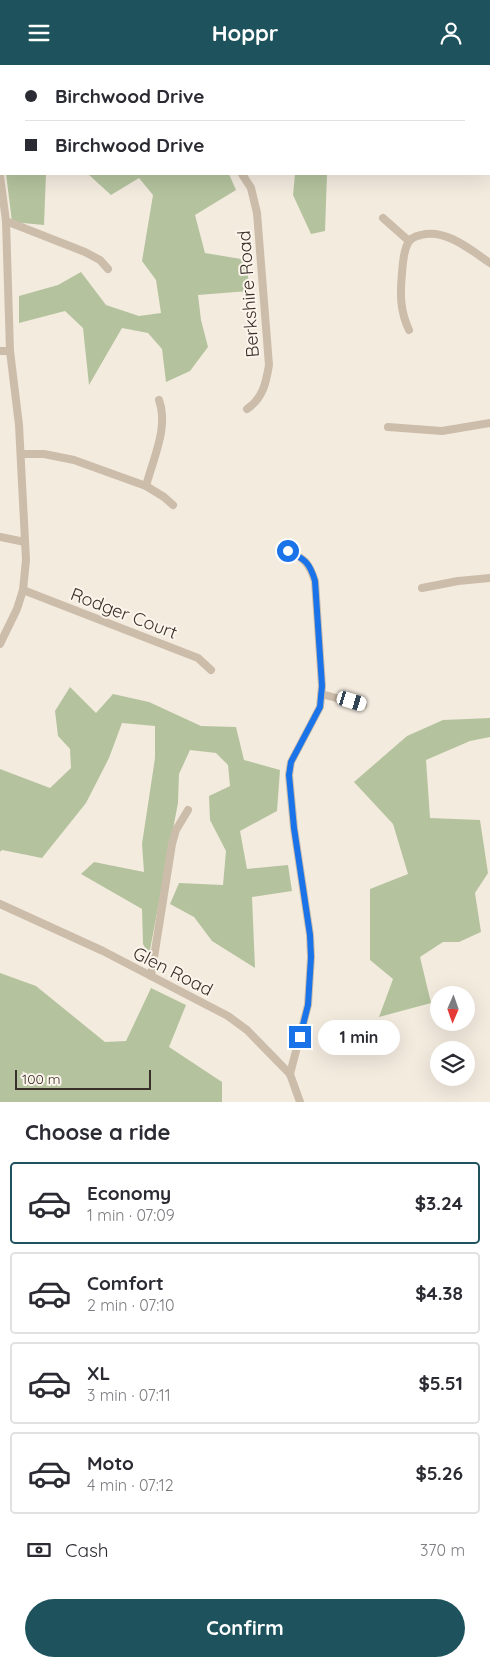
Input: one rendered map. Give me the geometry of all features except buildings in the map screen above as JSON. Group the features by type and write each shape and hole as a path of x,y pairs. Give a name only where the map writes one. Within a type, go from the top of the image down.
{"street":[{"name":"Berkshire Road","path":"243,175 251,188 257,213 269,365 266,385 256,403 247,409"},
{"path":"0,176 6,221 10,351 21,454 26,573 17,609 0,644"},
{"path":"383,218 409,241"},
{"path":"6,221 85,252 100,260 108,269"},
{"path":"409,330 400,306 400,289 405,252 409,241 430,233 441,235 490,263"},
{"path":"0,351 10,351"},
{"path":"146,486 163,425 162,409 159,400"},
{"path":"388,427 442,431 490,423"},
{"path":"21,454 44,454 74,460 146,486 173,505"},
{"path":"0,537 25,542"},
{"path":"288,551 301,557 311,567 315,581 322,686 320,707 291,762 289,775 294,828 310,935 311,957 308,1005 290,1074"},
{"path":"422,588 458,581 490,578"},
{"name":"Rodger Court","path":"23,590 198,659 211,670"},
{"path":"321,694 363,705"},
{"path":"150,976 172,845 176,830 188,810"},
{"name":"Glen Road","path":"0,904 103,951 228,1016 247,1030 290,1074 300,1102"}],"green space":[{"path":"6,175 46,175 44,225 12,222"},
{"path":"89,175 229,175 236,190 195,215 205,253 247,260 249,291 198,295 201,320 208,347 190,371 166,382 162,349 148,333 122,328 89,385 83,328 65,311 19,323 19,296 58,285 81,272 106,305 139,316 161,313 156,280 142,261 153,195 139,178 111,195"},
{"path":"295,175 327,175 325,231 311,234 293,195"},
{"path":"70,687 96,713 113,694 149,702 201,726 236,727 244,760 280,770 277,811 240,831 247,869 288,865 292,891 252,897 255,968 212,941 194,917 170,904 179,883 223,885 226,851 210,820 209,796 230,786 228,765 216,753 190,750 179,774 178,803 149,955 143,944 142,909 81,874 94,862 144,872 142,844 155,758 155,726 122,723 109,758 86,803 42,858 2,850 0,852 0,769 50,788 71,768 70,749 58,736 55,711"},
{"path":"490,718 490,737 470,741 426,760 430,818 480,820 488,873 475,893 481,932 459,942 443,942 420,957 430,1003 379,1017 393,979 370,960 370,889 408,874 393,824 354,782 407,736 443,720"},
{"path":"0,973 36,986 105,1042 126,1041 151,988 186,1005 169,1047 222,1082 222,1102 0,1102"}],"route":[{"path":"288,551 301,557 311,567 315,581 322,686 320,707 291,762 289,775 294,828 310,935 311,957 308,1005 300,1037"}]}
